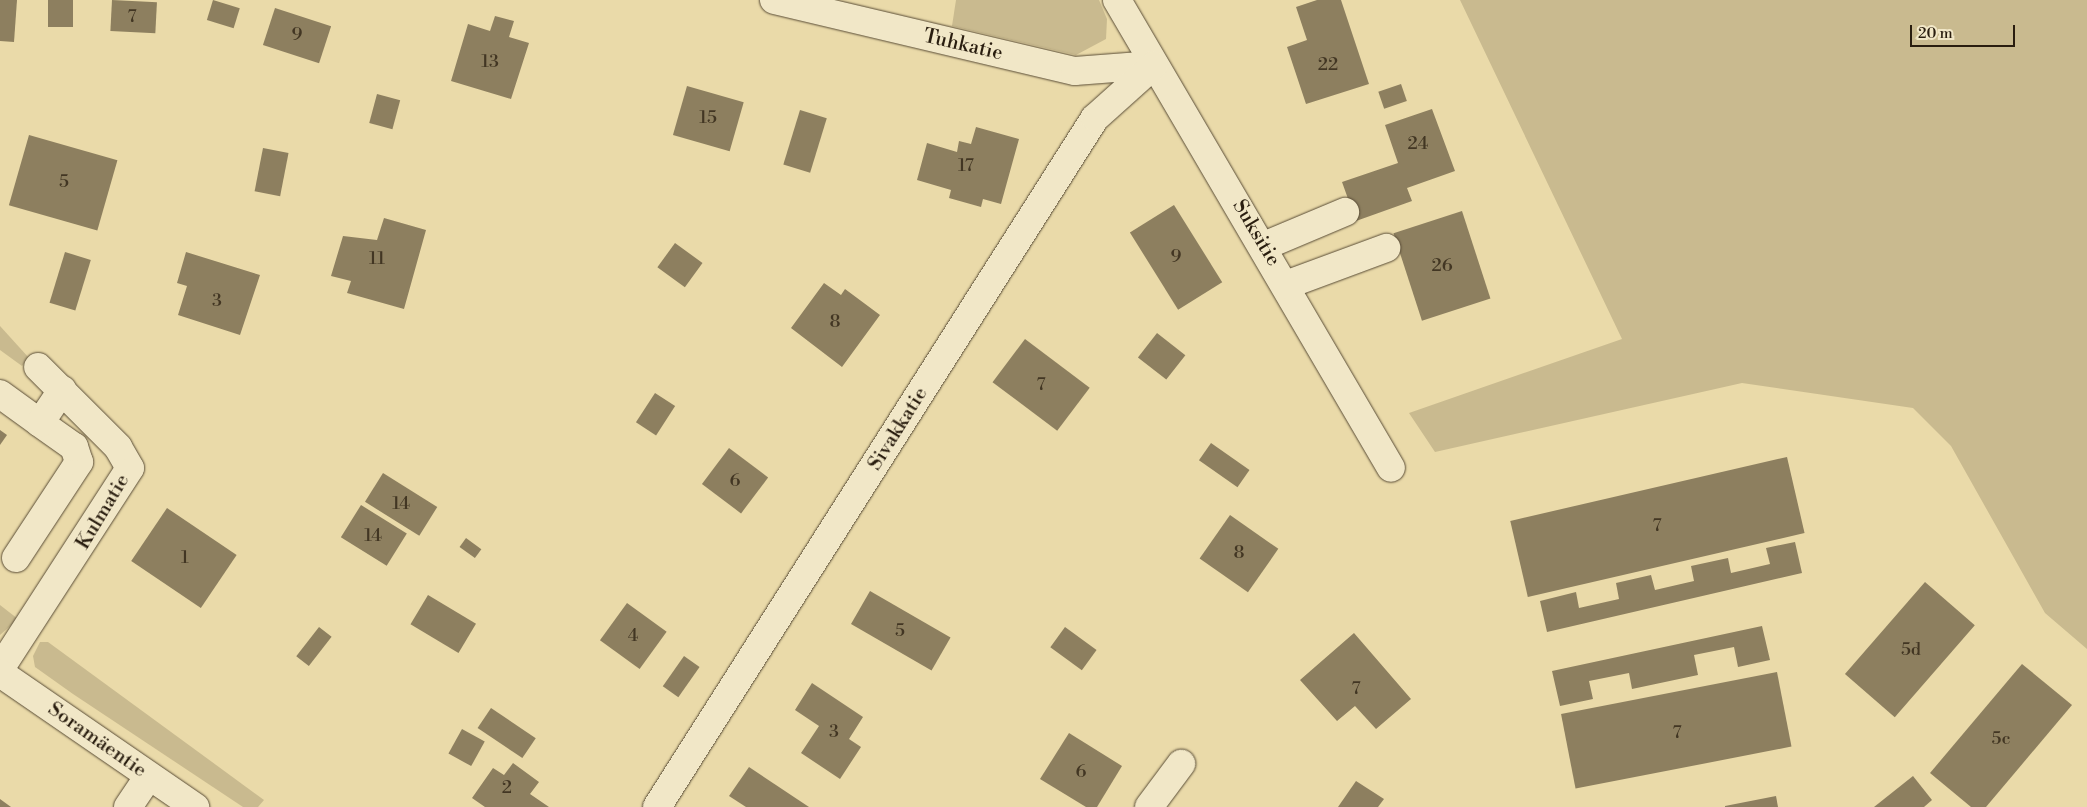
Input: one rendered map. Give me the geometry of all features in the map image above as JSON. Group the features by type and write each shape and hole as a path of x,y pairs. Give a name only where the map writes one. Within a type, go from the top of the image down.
{"street":[{"name":"Tuhkatie","path":"774,0 1075,71 1154,65"},
{"name":"Suksitie","path":"1117,0 1154,65 1264,246 1391,468"},
{"name":"Sivakkatie","path":"657,807 1095,118 1154,65"},
{"path":"1264,246 1345,212"},
{"path":"1286,285 1386,248"},
{"name":"Kulmatie","path":"0,669 130,468 118,447 38,367"},
{"path":"40,423 62,390"},
{"path":"0,394 74,447 80,462 16,558"},
{"name":"Soramäentie","path":"0,673 194,807"},
{"path":"1149,807 1180,764"},
{"path":"128,807 150,776"}],"shaded area":[{"path":"956,0 1099,0 1107,19 1106,39 1076,55 952,26"},
{"path":"1460,0 2087,0 2087,649 2045,613 1951,446 1913,408 1742,383 1435,452 1409,413 1622,339"},
{"path":"0,326 29,358 22,366 0,350"},
{"path":"0,605 18,619 0,635"},
{"path":"40,642 48,642 264,800 258,807 243,807 73,694 35,667 33,656"}],"building":[{"path":"0,0 17,0 14,42 0,41"},
{"path":"48,0 73,0 73,27 48,27"},
{"path":"112,0 157,2 155,33 110,31"},
{"path":"213,0 240,8 234,28 207,20"},
{"path":"1317,0 1341,0 1369,84 1306,104 1287,47 1307,40 1296,7"},
{"path":"275,8 331,26 319,63 263,45"},
{"path":"495,16 514,21 509,37 529,43 511,99 451,81 468,24 490,31"},
{"path":"1401,84 1407,101 1384,109 1378,92"},
{"path":"687,86 744,102 730,151 673,135"},
{"path":"377,94 400,100 392,129 369,123"},
{"path":"1432,109 1455,171 1407,188 1412,201 1356,221 1342,182 1398,163 1385,125"},
{"path":"800,110 827,118 810,173 783,165"},
{"path":"976,127 1019,139 1001,204 983,199 981,207 949,198 951,190 917,180 927,143 957,152 959,141 971,144"},
{"path":"29,135 117,160 97,231 9,205"},
{"path":"263,148 289,153 280,196 255,191"},
{"path":"1174,205 1222,282 1178,310 1130,233"},
{"path":"1462,211 1490,298 1422,321 1394,233"},
{"path":"384,218 426,230 404,309 347,293 351,281 331,276 343,236 377,240"},
{"path":"675,243 703,263 685,287 657,267"},
{"path":"65,252 91,260 75,311 50,303"},
{"path":"186,252 260,275 240,335 178,315 187,286 177,283"},
{"path":"824,283 841,295 845,289 880,315 842,367 791,328"},
{"path":"1157,333 1185,355 1166,380 1138,357"},
{"path":"1025,339 1090,388 1057,431 993,382"},
{"path":"655,393 675,406 656,435 636,422"},
{"path":"0,430 7,435 0,445"},
{"path":"1211,443 1250,470 1237,487 1199,460"},
{"path":"729,448 768,477 741,513 702,484"},
{"path":"1787,457 1805,533 1528,597 1510,521"},
{"path":"383,473 437,507 419,536 365,502"},
{"path":"361,505 407,534 387,566 341,537"},
{"path":"167,508 237,555 201,608 131,561"},
{"path":"1230,515 1278,549 1248,592 1200,558"},
{"path":"466,538 481,549 475,558 460,547"},
{"path":"1795,542 1802,573 1547,632 1540,601 1576,592 1579,608 1619,599 1616,583 1651,575 1655,590 1694,581 1691,566 1728,558 1731,573 1770,564 1766,548"},
{"path":"1925,582 1975,625 1895,717 1845,674"},
{"path":"870,591 951,638 932,670 851,624"},
{"path":"428,595 476,624 458,653 410,624"},
{"path":"627,603 667,632 640,669 600,640"},
{"path":"1762,626 1770,660 1738,667 1734,647 1694,655 1698,675 1632,689 1629,673 1589,681 1593,699 1560,706 1552,671"},
{"path":"319,627 332,637 309,666 296,656"},
{"path":"1065,627 1097,650 1082,670 1050,647"},
{"path":"1354,633 1411,699 1376,729 1355,706 1337,721 1300,680"},
{"path":"684,656 700,667 678,697 663,686"},
{"path":"2022,664 2072,705 1986,807 1971,807 1930,773"},
{"path":"1777,672 1792,747 1576,789 1561,714"},
{"path":"812,683 863,717 849,739 861,747 840,779 801,753 819,726 795,710"},
{"path":"491,708 536,738 522,758 478,728"},
{"path":"462,729 485,742 471,766 448,753"},
{"path":"1069,733 1122,766 1097,807 1086,807 1040,779"},
{"path":"513,763 539,782 530,794 549,807 485,807 472,798 493,768 504,775"},
{"path":"749,767 809,807 746,807 729,796"},
{"path":"1913,776 1932,800 1924,807 1874,807"},
{"path":"1356,781 1384,799 1378,807 1338,807"},
{"path":"1776,796 1778,807 1725,807 1725,806"},
{"path":"0,799 11,807 0,807"}]}
